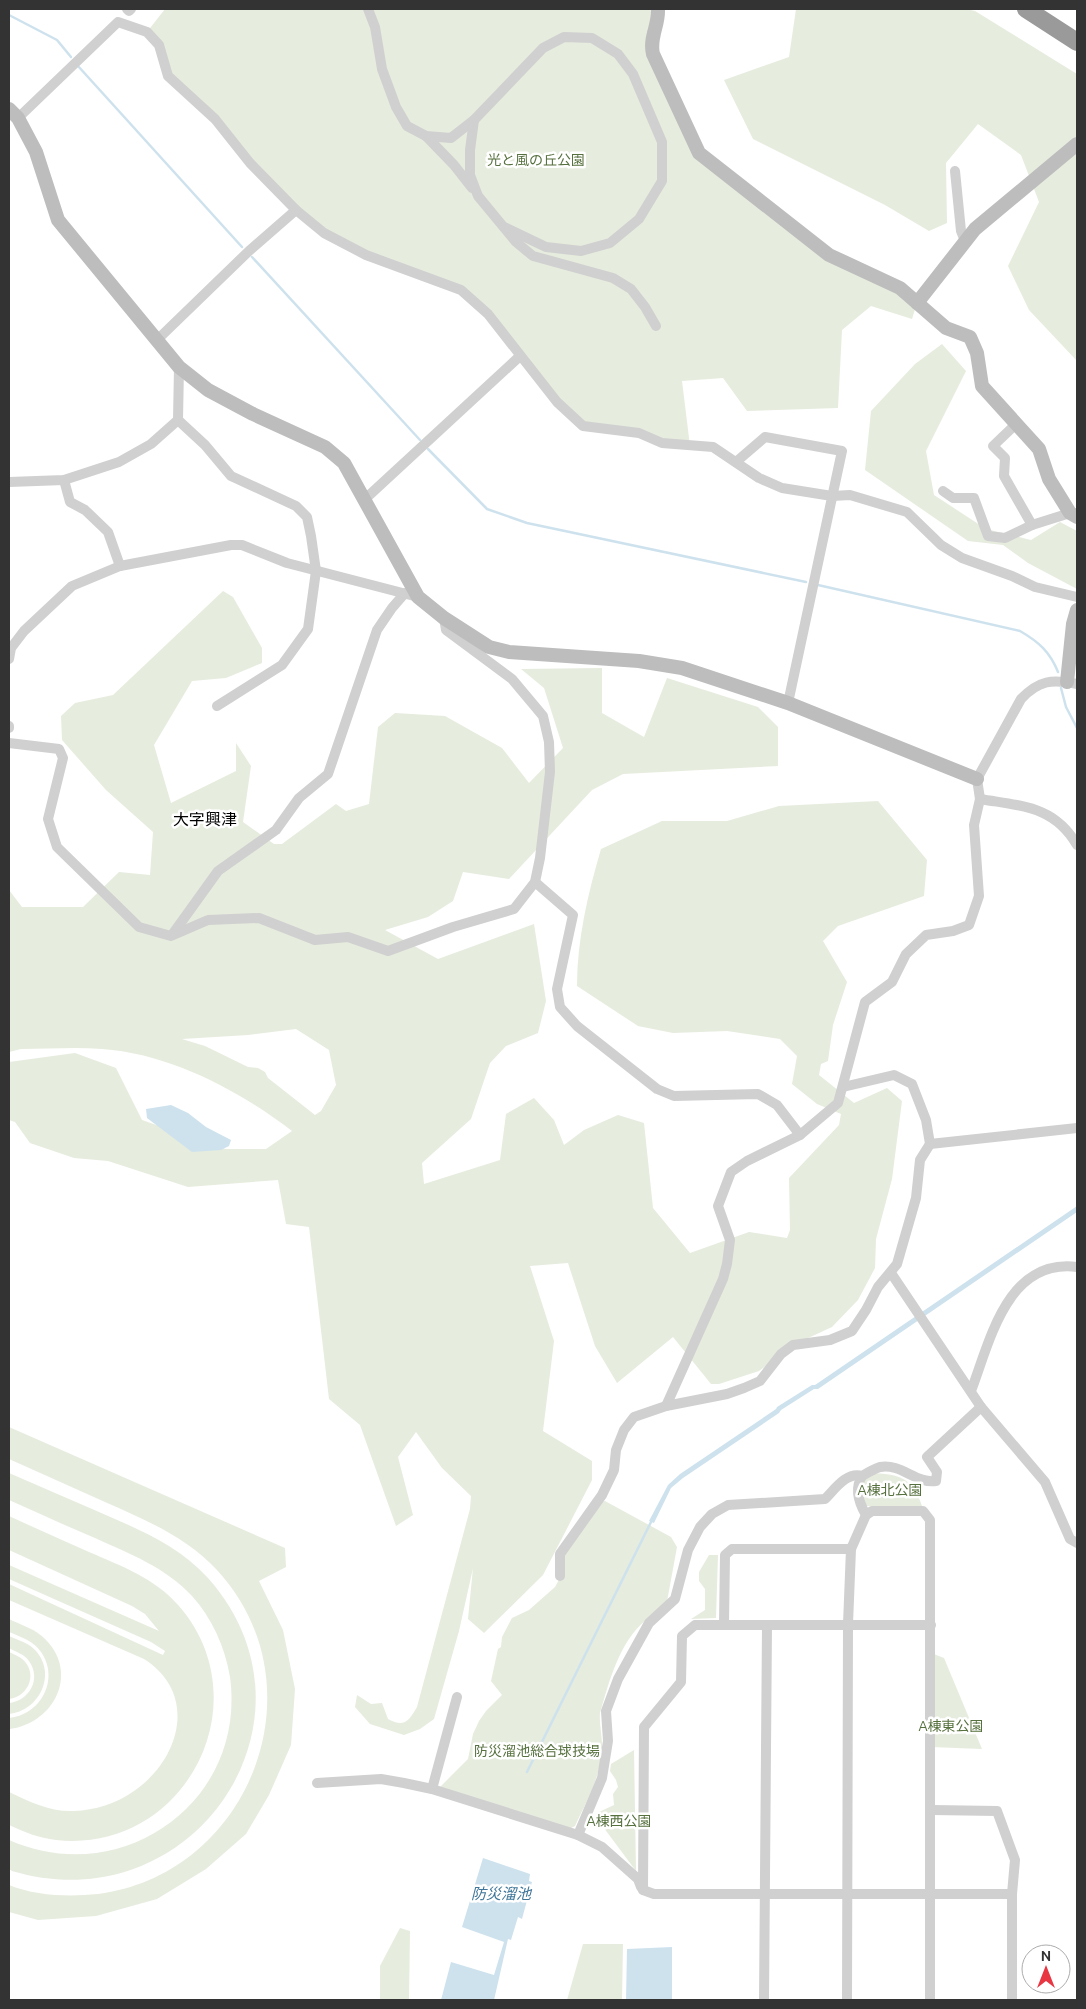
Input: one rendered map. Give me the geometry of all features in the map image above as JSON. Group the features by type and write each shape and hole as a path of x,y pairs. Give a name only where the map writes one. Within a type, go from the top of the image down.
{"highway":[{"path":"1026,9 1077,42"}],"street":[{"path":"127,9 129,11 131,9"},
{"path":"368,9 375,27 382,69 396,107 407,126 426,136 454,165 516,242 533,256 613,278 632,289 656,326"},
{"path":"658,9 658,17 651,44 653,54 699,154 828,255 900,288 946,328 970,337 977,353 982,386 1038,449 1049,478 1074,515 1032,525 1005,538 988,536 974,498 953,498 943,491"},
{"path":"412,595 344,463 325,447 253,414 208,390 179,367 58,220 36,152 13,113 118,22 147,32 158,45 168,76 215,120 250,163 296,210 324,234 366,255 461,290 488,314 557,402 583,426 639,433 662,443 713,447 759,478 782,488 832,496 850,495 906,512 940,545 962,558 1012,576 1035,587 1077,597"},
{"path":"426,136 450,138 474,120 543,48 564,37 592,38 618,54 633,74 662,142 662,180 639,219 610,244 581,251 546,247 504,227"},
{"path":"474,120 470,150 470,175 478,196"},
{"path":"917,303 975,229 1077,144"},
{"path":"956,171 961,231 965,241"},
{"path":"157,340 248,251 296,210"},
{"path":"364,500 520,356"},
{"path":"9,482 64,480 119,462 151,444 178,420 179,367"},
{"path":"178,420 205,445 231,476 296,506 307,517 316,571 308,629 282,665 217,706"},
{"path":"1016,424 993,446 1006,458 1004,476 1032,525"},
{"path":"736,462 765,437 842,450 788,703"},
{"path":"64,480 70,502 85,510 108,532 120,566"},
{"path":"9,659 12,648 24,631 72,586 120,566 242,545 287,563 412,595 488,647 509,652 639,661 682,668 788,703 977,779"},
{"path":"172,936 218,871 276,830 299,798 328,774 377,630 392,608 412,595"},
{"path":"666,1406 724,1280 730,1240 718,1206 731,1172 747,1161 800,1135 838,1102 844,1087 865,1002 892,982 906,954 926,935 953,931 969,925 979,896 974,825 980,799 977,779 1021,699 1031,688 1052,681 1072,683 1073,624 1077,610"},
{"path":"9,743 59,749 62,758 48,820 57,847 139,927 172,936 208,920 259,918 314,940 348,937 388,951 452,927 514,909 535,882 540,858 550,772 549,742 543,716 512,679 446,630 444,618"},
{"path":"980,799 1037,809 1054,818 1073,837 1077,845"},
{"path":"535,882 573,915 558,989 560,1007 577,1026 657,1089 674,1096 758,1094 777,1105 800,1135"},
{"path":"560,1576 560,1554 602,1495 614,1470 616,1450 624,1430 634,1417 666,1406 727,1394 744,1388 760,1381 782,1354 793,1345 830,1340 852,1330 866,1310 878,1287 897,1264 916,1198 920,1160 930,1144 926,1120 912,1084 894,1075 844,1087"},
{"path":"930,1144 1077,1128"},
{"path":"971,1391 998,1319 1019,1286 1036,1274 1054,1267 1077,1267"},
{"path":"891,1273 981,1407 1045,1482 1070,1538 1077,1543"},
{"path":"866,1515 858,1500 858,1486 862,1476 880,1467 896,1467 928,1482 936,1481 936,1472 926,1457 981,1407"},
{"path":"578,1835 602,1778 608,1741 606,1711 618,1679 649,1623 675,1599 688,1550 700,1527 712,1514 728,1505 825,1499 844,1480 857,1474 862,1476"},
{"path":"847,2000 849,1894 848,1624 851,1549 866,1515 872,1511 923,1511 930,1520 932,1810 930,2000"},
{"path":"724,1624 725,1555 732,1549 851,1549"},
{"path":"642,1890 644,1727 681,1682 682,1636 695,1625 931,1625"},
{"path":"764,2000 767,1625"},
{"path":"432,1789 458,1697"},
{"path":"316,1783 380,1779 432,1789 578,1835 602,1847 638,1879 642,1890"},
{"path":"932,1810 997,1811 1015,1860 1012,1894 1012,2000"},
{"path":"642,1890 654,1894 1012,1894"}],"green space":[{"name":"光と風の丘公園","path":"165,9 658,9 652,36 699,153 829,255 917,303 912,319 871,306 842,330 838,408 747,411 723,378 682,381 690,446 639,433 583,426 461,290 324,233 168,76 159,45 147,32"},
{"path":"796,9 966,9 975,11 1077,74 1077,361 1029,310 1008,266 1039,202 1021,155 978,124 946,163 947,223 929,231 885,205 753,139 724,80 789,57"},
{"path":"942,344 966,371 926,451 934,495 986,529 1031,540 1060,522 1077,531 1077,589 1028,563 1003,545 968,541 865,470 871,411 915,364"},
{"path":"223,591 233,597 262,648 262,663 226,678 192,681 154,745 171,803 236,771 236,743 251,766 243,822 274,844 282,844 336,804 346,811 369,804 378,727 395,713 445,716 502,748 529,783 563,748 544,688 521,669 602,668 602,713 644,737 667,678 758,707 778,727 778,766 623,774 592,790 509,879 463,872 453,901 428,917 385,930 438,959 534,924 546,1001 538,1033 506,1046 490,1063 471,1119 422,1163 424,1184 500,1160 506,1114 534,1098 554,1120 564,1145 584,1130 618,1115 644,1123 653,1208 690,1253 749,1232 787,1238 790,1230 789,1178 839,1125 841,1114 817,1104 792,1084 797,1056 780,1039 727,1031 673,1033 638,1026 577,986 577,969 584,917 601,849 662,821 727,821 779,806 878,801 927,860 924,896 838,926 823,941 847,982 833,1025 828,1061 821,1064 819,1075 854,1103 887,1088 902,1101 892,1179 876,1239 875,1268 858,1300 832,1327 793,1345 759,1371 719,1384 711,1384 673,1337 617,1383 595,1346 568,1263 530,1266 554,1341 543,1431 592,1461 592,1480 543,1575 484,1633 468,1619 473,1568 459,1631 434,1719 420,1729 404,1735 370,1724 355,1707 357,1695 371,1704 382,1703 388,1719 398,1723 406,1722 417,1707 470,1509 471,1496 442,1468 416,1432 398,1457 413,1515 396,1526 360,1425 329,1399 309,1227 286,1224 278,1180 188,1187 108,1161 74,1158 30,1143 15,1122 9,1120 9,1062 75,1053 116,1068 142,1120 225,1149 266,1149 292,1131 226,1088 203,1076 153,1058 128,1052 92,1048 21,1049 9,1052 9,890 22,907 83,907 119,872 150,875 153,832 106,790 62,740 61,716 75,703 113,695","holes":["296,1029 329,1050 336,1085 321,1111 315,1115 268,1078 265,1072 258,1068 248,1067 205,1046 182,1039 248,1035"]},
{"path":"9,1427 285,1548 286,1567 259,1581 283,1630 295,1689 291,1745 269,1795 246,1834 206,1869 157,1899 96,1916 38,1920 9,1912 9,1885 19,1889 53,1895 98,1894 151,1879 196,1851 231,1813 255,1768 266,1718 265,1666 249,1616 217,1570 205,1558 165,1530 9,1459"},
{"path":"9,1473 128,1525 171,1547 208,1578 243,1633 256,1691 249,1747 225,1798 187,1839 137,1868 78,1880 12,1871 9,1869 9,1840 52,1852 94,1853 133,1843 168,1824 197,1797 219,1762 230,1722 230,1677 225,1655 217,1634 206,1614 182,1586 159,1569 134,1556 9,1500"},
{"name":"A棟北公園","path":"870,1473 897,1476 903,1479 914,1489 922,1506 865,1506 862,1481"},
{"name":"防災溜池総合球技場","path":"605,1501 671,1537 677,1547 666,1607 648,1618 629,1639 611,1676 600,1713 602,1745 597,1777 575,1826 569,1829 440,1787 468,1759 473,1734 479,1721 502,1695 491,1681 502,1637 512,1618 529,1610 555,1587 562,1574 561,1553 598,1502"},
{"path":"9,1516 148,1580 170,1596 179,1606 203,1644 213,1685 211,1726 197,1765 173,1798 141,1823 101,1838 56,1840 44,1838 9,1825 9,1792 40,1806 65,1811 97,1808 127,1796 150,1778 163,1762 172,1744 177,1726 177,1707 172,1689 161,1673 144,1659 9,1600 9,1584 163,1655 165,1651 151,1642 9,1579 9,1565 159,1631 145,1614 132,1606 9,1550"},
{"path":"709,1555 718,1555 716,1618 691,1619 705,1610 705,1589 699,1581 699,1572"},
{"path":"9,1619 33,1630 46,1640 56,1653 60,1667 61,1682 57,1695 39,1717 26,1725 10,1729 9,1718 30,1710 38,1703 48,1684 49,1673 46,1662 38,1648 27,1640 9,1632"},
{"path":"9,1636 23,1642 36,1651 42,1660 45,1681 42,1690 29,1706 9,1714 9,1703 28,1694 34,1682 34,1675 29,1661 9,1648"},
{"path":"9,1652 24,1661 29,1669 30,1680 25,1691 9,1699"},
{"name":"A棟東公園","path":"931,1653 944,1658 982,1749 931,1747"},
{"name":"A棟西公園","path":"634,1750 636,1871 598,1820 597,1813 614,1805 613,1794 618,1787 610,1771 611,1764"},
{"path":"400,1928 410,1931 409,2000 380,2000 380,1966"},
{"path":"583,1944 623,1944 622,2000 567,2000"}],"water":[{"path":"171,1105 188,1113 206,1127 231,1140 229,1146 221,1150 192,1152 147,1118 146,1109"},
{"path":"1077,1206 1077,1212 818,1389 814,1389 781,1410 683,1478 671,1488 654,1523 649,1521 668,1485 680,1474 777,1407 812,1385 815,1385"},
{"name":"防災溜池","path":"483,1858 530,1874 529,1881 532,1882 522,1919 518,1917 511,1940 508,1939 494,2000 441,2000 451,1962 494,1975 504,1942 462,1927"},
{"path":"672,1947 672,2000 626,2000 627,1949"}],"waterway":[{"path":"9,15 57,40 71,57"},
{"path":"78,66 242,247"},
{"path":"252,257 420,440"},
{"path":"428,449 487,509 527,523 806,582"},
{"path":"818,585 1020,631 1043,648 1058,672"},
{"path":"1061,688 1066,707 1077,728"},
{"path":"527,1772 652,1520"}],"district":[{"name":"大字興津","path":"205,819"}]}
